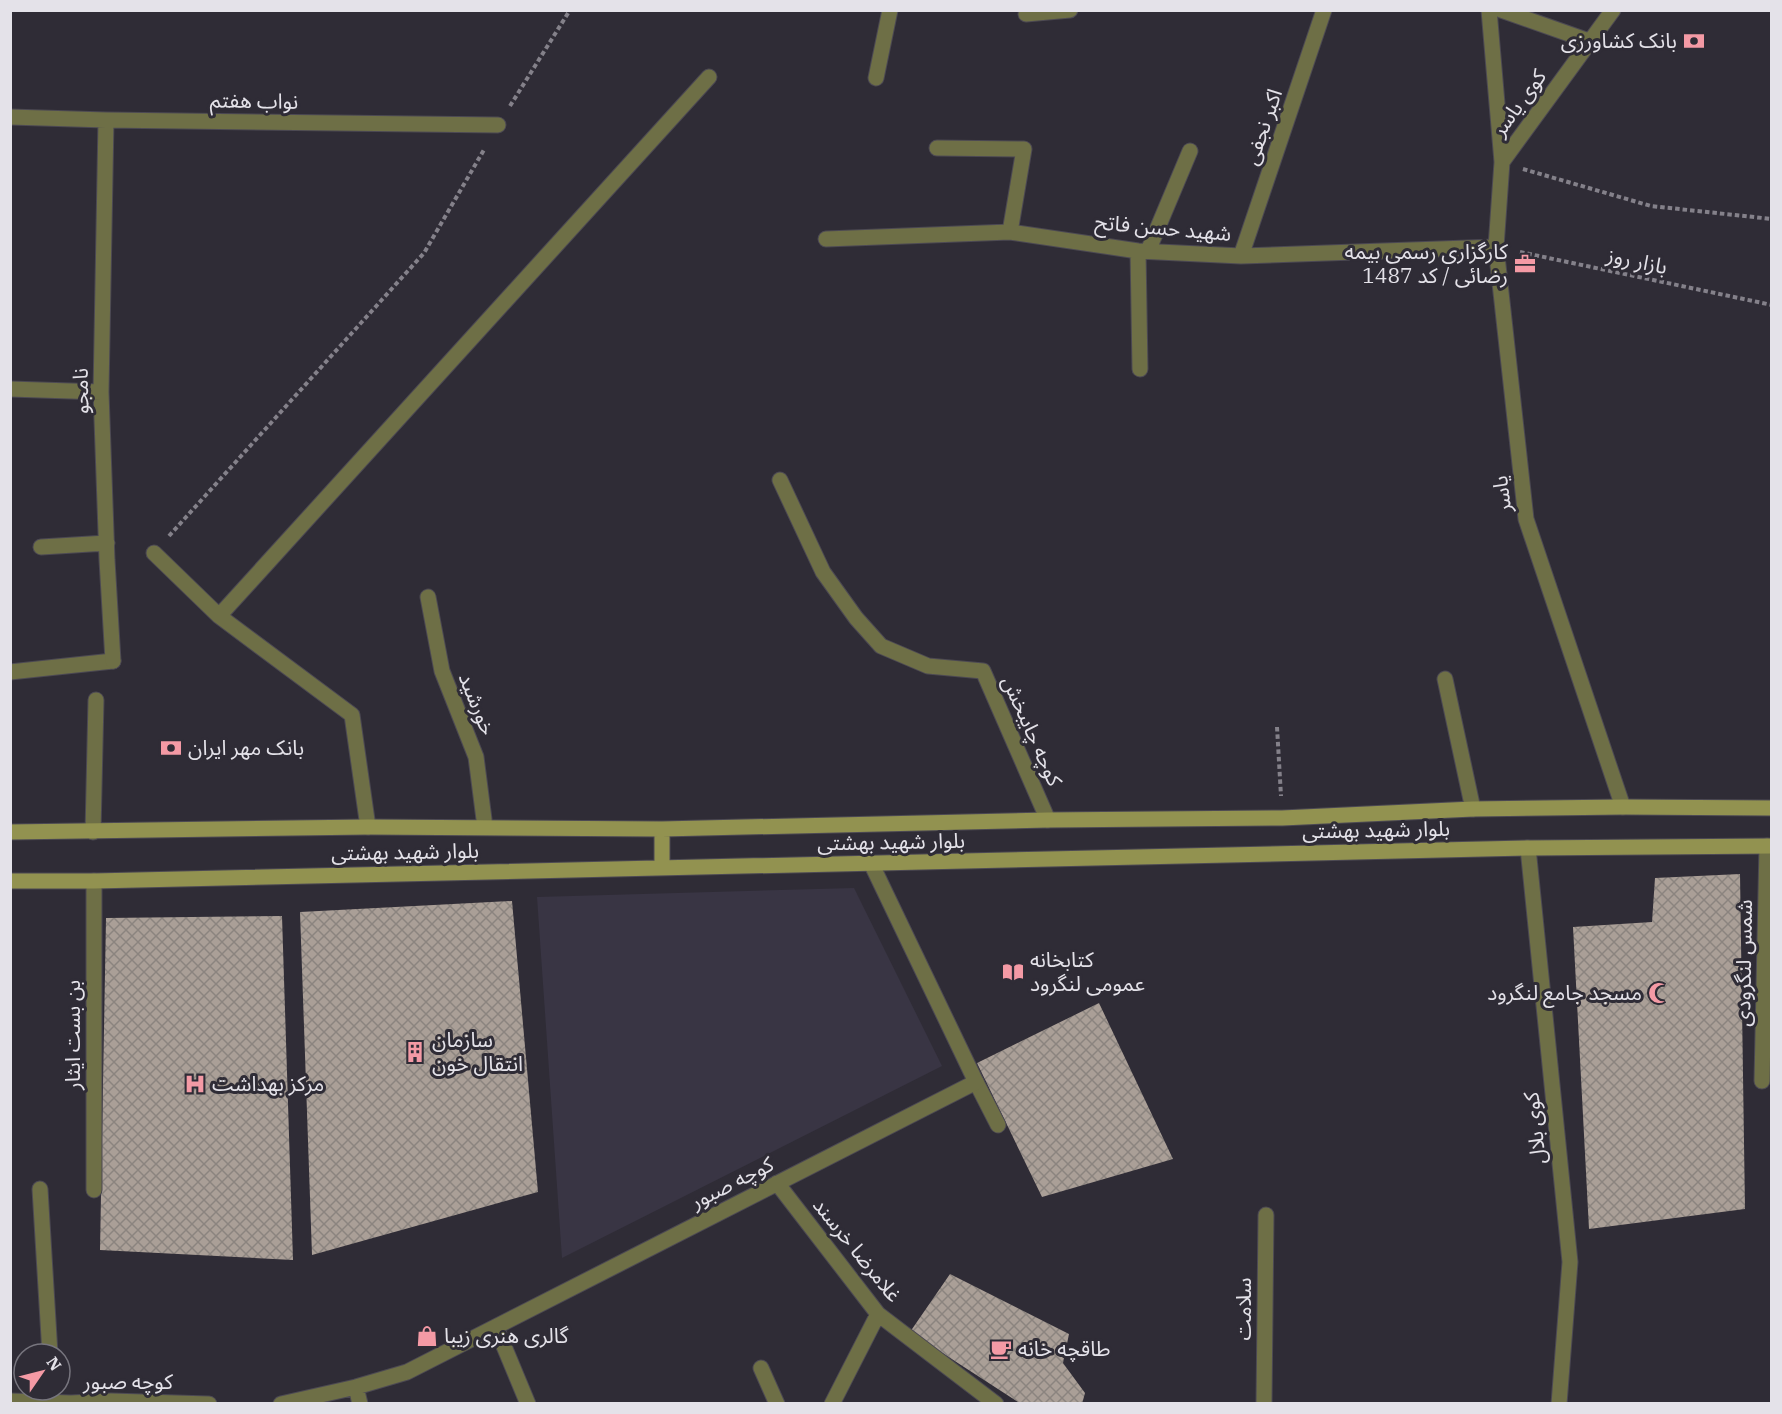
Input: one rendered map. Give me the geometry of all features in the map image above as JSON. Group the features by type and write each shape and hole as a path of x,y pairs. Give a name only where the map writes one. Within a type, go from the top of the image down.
{"main road":[{"name":"بلوار شهید بهشتی","path":"10,832 368,827 662,829 1048,820 1282,818 1473,809 1772,808"},
{"path":"662,829 662,868"},
{"name":"بلوار شهید بهشتی","path":"10,881 1528,848 1769,846"}],"street":[{"path":"876,78 890,10"},
{"path":"1026,14 1070,10"},
{"name":"اکبر نجفی","path":"1241,256 1324,10"},
{"name":"یاسر","path":"1489,10 1502,162 1496,247 1526,519 1623,807"},
{"path":"1501,10 1589,41"},
{"name":"کوی یاسر","path":"1502,162 1613,10"},
{"path":"219,616 709,77"},
{"name":"نواب هفتم","path":"10,117 498,125"},
{"name":"نامجو","path":"10,672 113,661 101,392 106,120"},
{"path":"937,148 1024,149 1010,232"},
{"path":"1140,369 1143,251 1190,151"},
{"name":"شهید حسن فاتح","path":"826,239 1010,232 1143,251 1241,256 1496,247"},
{"path":"10,389 101,392"},
{"name":"کوچه چایبخش","path":"780,480 823,572 856,618 881,646 928,666 982,671 1048,820"},
{"path":"41,547 107,543"},
{"path":"154,553 219,616 352,714 368,827"},
{"name":"خورشید","path":"428,597 441,671 476,757 485,827"},
{"path":"1445,679 1473,809"},
{"path":"93,832 96,700"},
{"name":"شمس لنگرودی","path":"1762,1081 1769,846"},
{"name":"کوی بلال","path":"1528,848 1570,1262 1559,1404"},
{"path":"871,864 998,1125"},
{"name":"بن بست ایثار","path":"94,880 94,1190"},
{"name":"کوچه صبور","path":"281,1404 356,1387 407,1372 976,1082"},
{"name":"غلامرضا خرسند","path":"777,1183 878,1314 996,1404"},
{"path":"40,1189 49,1342"},
{"name":"سلامت","path":"1264,1404 1266,1215"},
{"path":"832,1404 878,1314"},
{"path":"496,1327 528,1404"},
{"path":"761,1368 777,1404"},
{"path":"356,1387 360,1404"},
{"name":"کوچه صبور","path":"71,1403 111,1401 209,1404"}],"path":[{"path":"154,553 424,253 498,125 570,10"},
{"path":"1502,162 1651,206 1772,219"},
{"name":"بازار روز","path":"1496,247 1772,305"},
{"path":"1277,727 1282,818"}],"shaded area":[{"path":"854,888 942,1066 562,1258 537,897"}],"building":[{"name":"مسجد جامع لنگرود","path":"1740,874 1745,1209 1589,1229 1573,927 1652,922 1655,878"},
{"name":"سازمان انتقال خون","path":"512,901 538,1192 312,1255 300,912"},
{"name":"مرکز بهداشت","path":"282,916 293,1260 100,1250 106,918"},
{"path":"1099,1003 1173,1159 1042,1197 977,1063"},
{"name":"طاقچه خانه","path":"950,1274 1069,1334 1063,1363 1085,1393 1082,1404 1021,1404 910,1332"}],"place":[{"name":"بانک کشاورزی","path":"1694,41"},
{"name":"کارگزاری رسمی بیمه رضائی / کد 1487","path":"1525,264"},
{"name":"بانک مهر ایران","path":"171,748"},
{"name":"کتابخانه عمومی لنگرود","path":"1013,972"},
{"name":"مسجد جامع لنگرود","path":"1659,993"},
{"name":"سازمان انتقال خون","path":"415,1052"},
{"name":"مرکز بهداشت","path":"195,1084"},
{"name":"گالری هنری زیبا","path":"427,1336"},
{"name":"طاقچه خانه","path":"1001,1349"}]}
